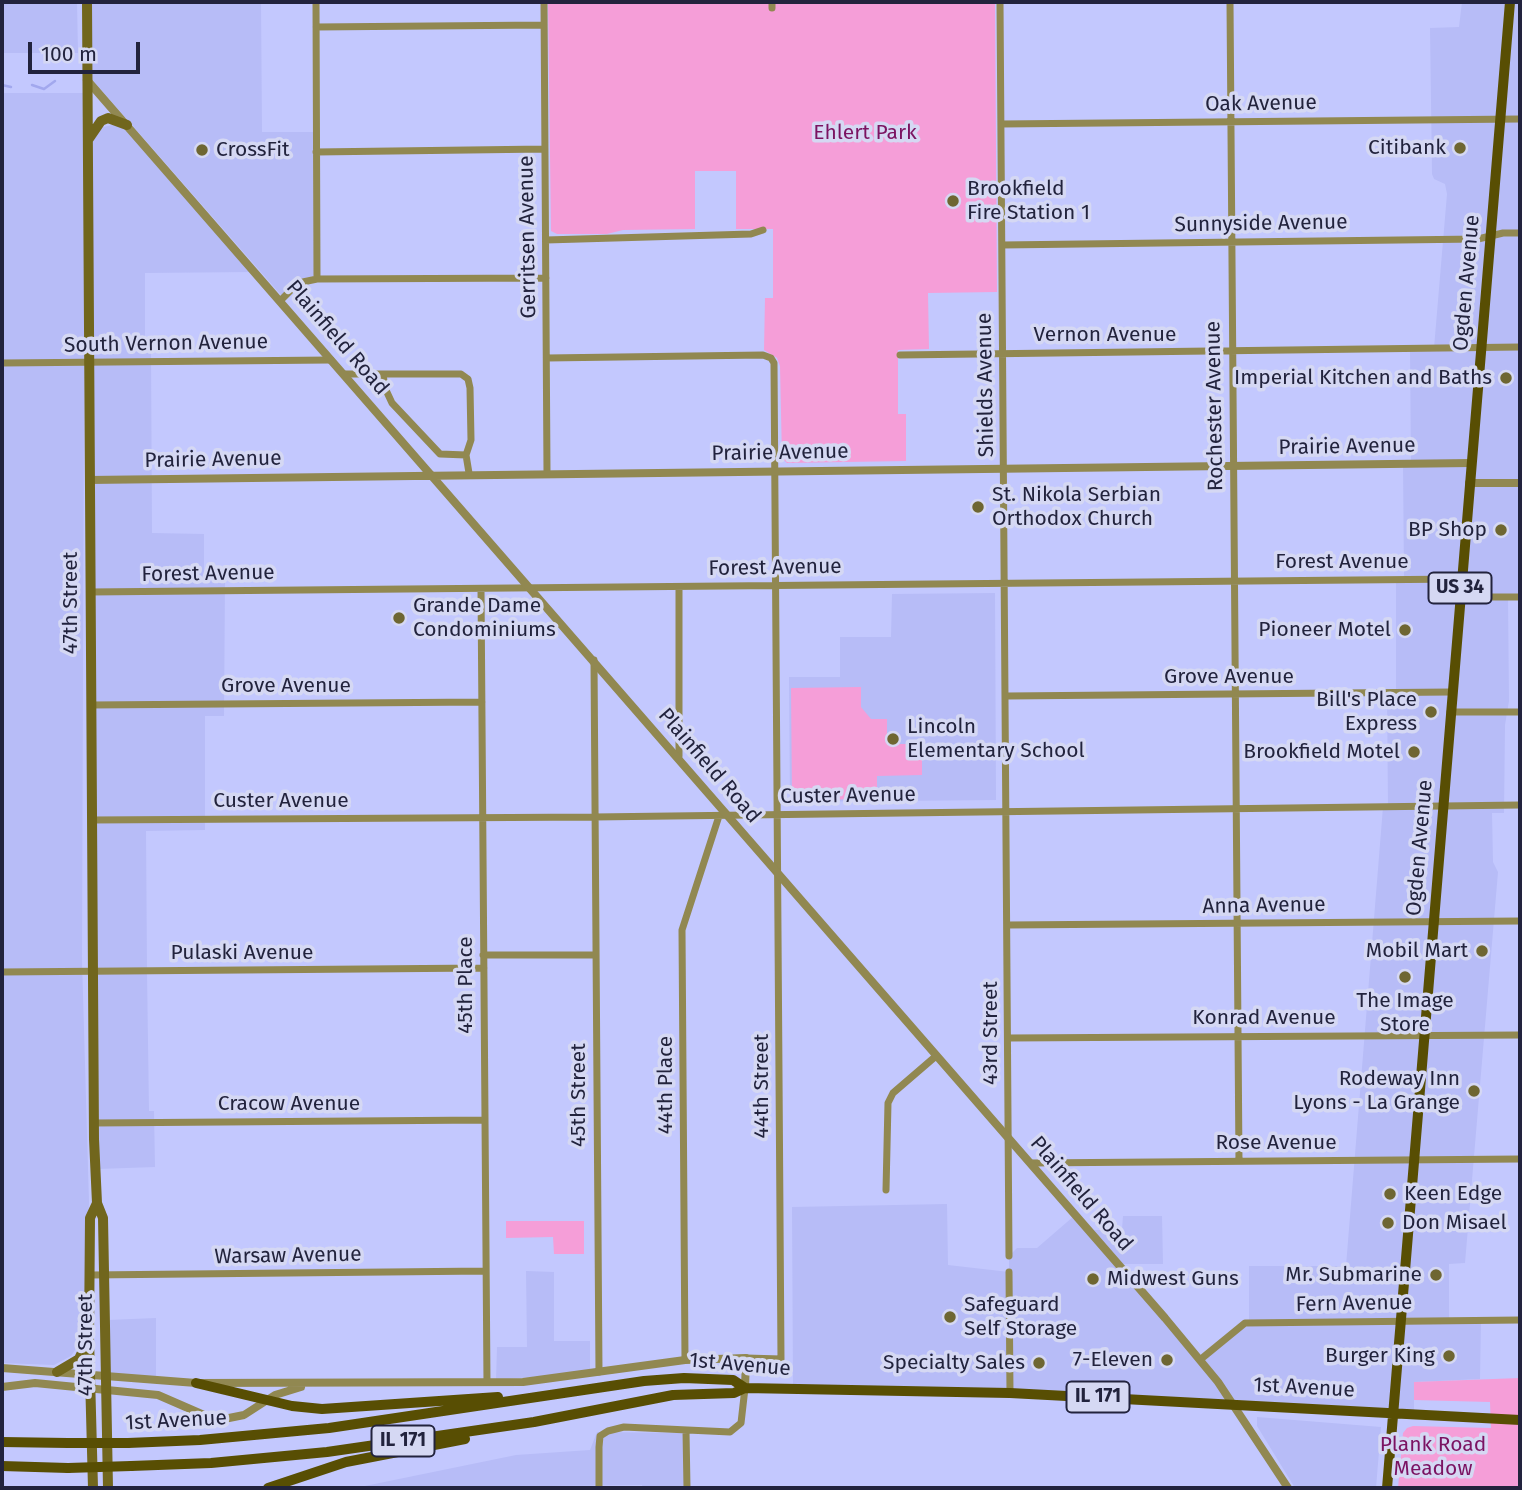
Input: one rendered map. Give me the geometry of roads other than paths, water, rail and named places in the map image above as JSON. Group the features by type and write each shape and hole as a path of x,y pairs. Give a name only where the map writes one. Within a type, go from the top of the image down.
{"main road":[{"name":"47th Street","path":"87,2 94,1123 97,1203 103,1218 108,1488"},
{"name":"Ogden Avenue","path":"1387,1488 1444,806 1451,692 1500,119 1513,3"},
{"path":"87,144 101,121 108,118 127,125"},
{"name":"47th Street","path":"93,1488 89,1338 90,1218 97,1203"},
{"path":"57,1372 79,1359 89,1338"},
{"name":"1st Avenue","path":"2,1441 128,1443 298,1431 684,1378 733,1380 745,1388"},
{"path":"196,1383 303,1408 336,1409 577,1391"},
{"name":"1st Avenue","path":"2,1466 131,1466 288,1456 558,1418 673,1395 734,1393 745,1388 1010,1393 1394,1411 1520,1420"},
{"path":"268,1488 346,1462 558,1418"}],"street":[{"path":"316,2 317,279"},
{"name":"Gerritsen Avenue","path":"544,2 547,472"},
{"name":"Shields Avenue","path":"1000,2 1007,811"},
{"name":"Rochester Avenue","path":"1230,2 1238,1161"},
{"path":"316,27 544,25"},
{"name":"Plainfield Road","path":"87,80 679,756 1201,1359 1287,1488"},
{"name":"Oak Avenue","path":"1001,124 1520,119"},
{"path":"316,152 545,149"},
{"path":"546,240 751,234 763,230"},
{"name":"Sunnyside Avenue","path":"1002,245 1478,239 1520,233"},
{"path":"281,300 298,283 317,279 546,278"},
{"name":"Vernon Avenue","path":"900,355 1520,347"},
{"name":"44th Street","path":"547,358 763,355 772,358 775,369 781,1359"},
{"name":"South Vernon Avenue","path":"2,363 331,360"},
{"path":"344,374 453,372 468,380 471,440 466,455 469,473"},
{"path":"383,373 385,388 392,403 440,454 466,455"},
{"name":"Prairie Avenue","path":"89,480 547,472 1471,463"},
{"path":"1469,483 1520,483"},
{"name":"Forest Avenue","path":"90,592 1461,579"},
{"path":"679,587 679,756"},
{"name":"45th Place","path":"481,589 487,1382"},
{"path":"1460,597 1520,597"},
{"path":"594,659 594,817"},
{"name":"Grove Avenue","path":"1007,696 1451,692"},
{"name":"Grove Avenue","path":"91,705 482,702"},
{"path":"1450,712 1520,712"},
{"name":"Custer Avenue","path":"92,820 719,816 1520,805"},
{"name":"43rd Street","path":"1007,811 1009,1256"},
{"name":"44th Place","path":"685,1360 682,930 719,816"},
{"name":"45th Street","path":"594,817 599,1372"},
{"name":"Anna Avenue","path":"1008,925 1520,920"},
{"path":"483,955 595,955"},
{"name":"Pulaski Avenue","path":"2,972 484,968"},
{"name":"Konrad Avenue","path":"1009,1038 1520,1035"},
{"path":"886,1190 888,1103 893,1093 936,1056"},
{"name":"Cracow Avenue","path":"94,1123 485,1120"},
{"name":"Rose Avenue","path":"1031,1163 1520,1159"},
{"name":"Warsaw Avenue","path":"90,1275 486,1271"},
{"path":"1009,1272 1010,1393"},
{"name":"Fern Avenue","path":"1201,1359 1245,1323 1520,1320"},
{"path":"2,1368 196,1383 487,1382 555,1380 685,1360 746,1358 743,1414 737,1428 722,1434 624,1427 608,1431 600,1436 599,1488"},
{"name":"1st Avenue","path":"746,1358 781,1359"},
{"path":"2,1387 35,1383 168,1397 204,1415 224,1419 244,1415 293,1388 335,1384"},
{"path":"686,1431 687,1488"}],"waterway":[{"path":"32,85 44,89 55,81"},
{"path":"2,85 11,87"}],"place":[{"name":"Citibank","path":"1460,148"},
{"name":"CrossFit","path":"202,150"},
{"name":"Brookfield Fire Station 1","path":"953,201"},
{"name":"Imperial Kitchen and Baths","path":"1506,378"},
{"name":"St. Nikola Serbian Orthodox Church","path":"978,507"},
{"name":"BP Shop","path":"1501,530"},
{"name":"Grande Dame Condominiums","path":"399,618"},
{"name":"Pioneer Motel","path":"1405,630"},
{"name":"Bill's Place Express","path":"1431,712"},
{"name":"Lincoln Elementary School","path":"893,739"},
{"name":"Brookfield Motel","path":"1414,752"},
{"name":"Mobil Mart","path":"1482,951"},
{"name":"The Image Store","path":"1405,977"},
{"name":"Rodeway Inn Lyons - La Grange","path":"1474,1091"},
{"name":"Keen Edge","path":"1390,1194"},
{"name":"Don Misael","path":"1388,1223"},
{"name":"Mr. Submarine","path":"1436,1275"},
{"name":"Midwest Guns","path":"1093,1279"},
{"name":"Safeguard Self Storage","path":"950,1317"},
{"name":"Burger King","path":"1449,1356"},
{"name":"7-Eleven","path":"1167,1360"},
{"name":"Specialty Sales","path":"1039,1363"}],"park label":[{"name":"Ehlert Park","path":"865,133"},
{"name":"Plank Road Meadow","path":"1433,1457"}]}
